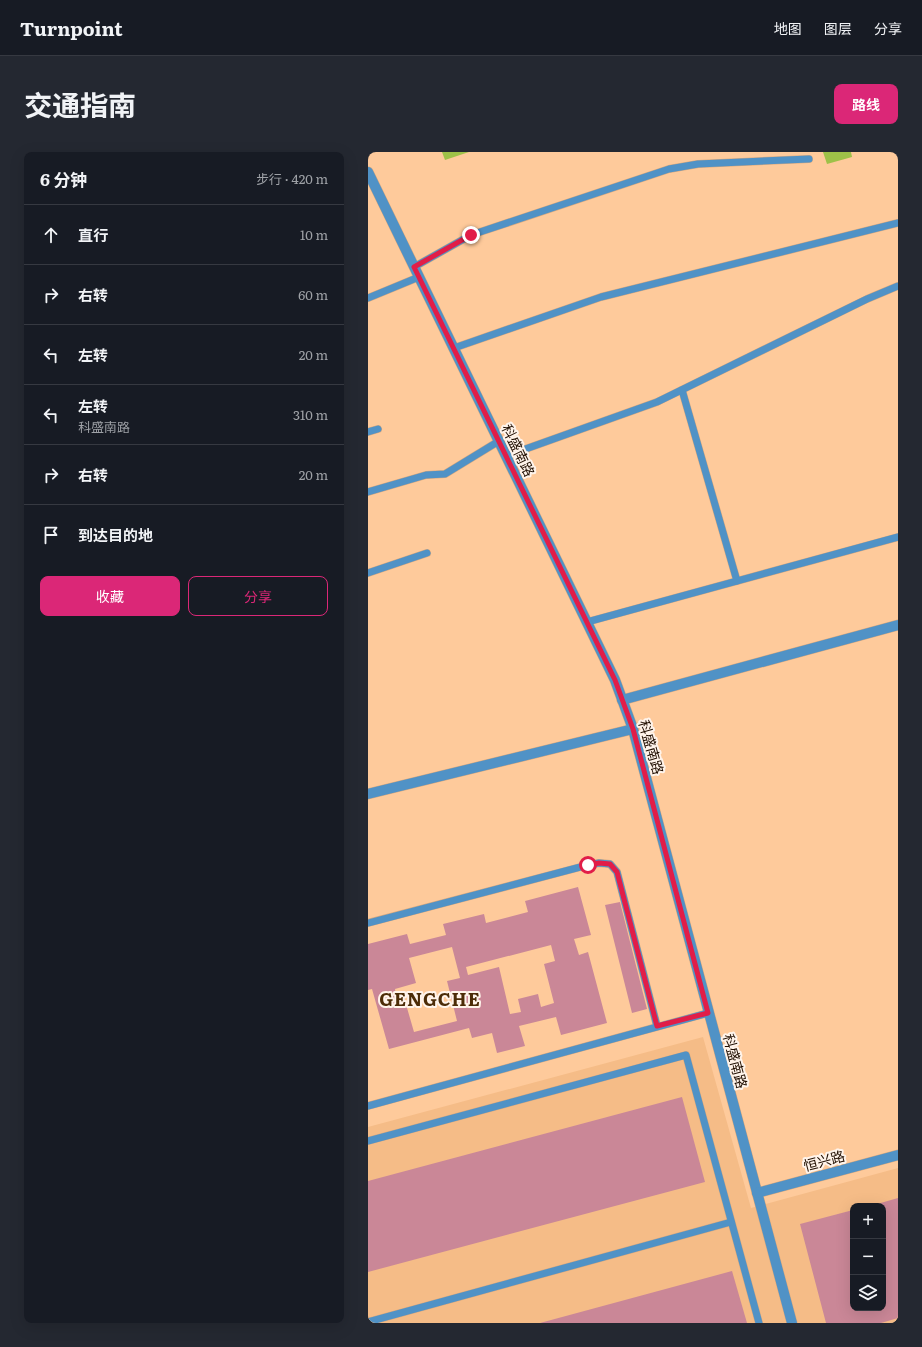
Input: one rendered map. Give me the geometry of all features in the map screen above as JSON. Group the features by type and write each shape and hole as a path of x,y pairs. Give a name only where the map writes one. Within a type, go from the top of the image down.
{"street":[{"name":"科盛南路","path":"368,172 615,680 633,729 792,1323"},
{"path":"622,700 898,625"},
{"path":"368,794 633,729"},
{"name":"恒兴路","path":"757,1193 898,1155"}],"lane":[{"path":"414,267 471,235 669,169 698,164 809,159"},
{"path":"454,348 601,297 898,224"},
{"path":"368,298 419,277"},
{"path":"506,456 657,402 867,299 898,286"},
{"path":"682,390 737,581"},
{"path":"368,432 378,428"},
{"path":"368,492 426,475 445,474 499,441"},
{"path":"587,622 898,538"},
{"path":"368,573 427,553"},
{"path":"368,923 588,865 599,863 610,864 617,872 657,1026"},
{"path":"368,1106 708,1013"},
{"path":"368,1140 686,1055 759,1323"},
{"path":"368,1322 731,1222"}],"shaded area":[{"path":"703,1037 751,1208 898,1168 898,1323 368,1323 368,1127"}],"green space":[{"path":"442,152 469,152 445,160"},
{"path":"823,152 851,152 852,157 827,164"}],"building":[{"path":"578,887 591,935 574,939 579,955 588,952 607,1023 561,1035 556,1017 519,1026 525,1046 497,1053 492,1033 472,1038 469,1028 389,1049 372,989 368,990 368,944 407,934 410,944 446,935 443,924 484,914 486,923 528,912 525,901","holes":["551,945 555,961 544,964 554,1003 541,1007 538,994 518,999 521,1012 510,1014 499,967 468,975 466,967","452,947 460,978 447,981 457,1021 414,1032 403,994 396,995 395,989 416,983 409,958"]},
{"path":"620,902 647,1009 632,1013 605,905"},
{"path":"682,1097 705,1182 368,1272 368,1181"},
{"path":"898,1198 898,1318 881,1323 826,1323 800,1224 850,1211 850,1311 886,1311 886,1203 880,1203"},
{"path":"732,1271 747,1323 540,1323"}],"district":[{"name":"GENGCHE","path":"430,998"}],"route":[{"path":"471,235 414,267 615,680 633,729 708,1013 657,1026 617,872 610,864 599,863 588,865"}]}
